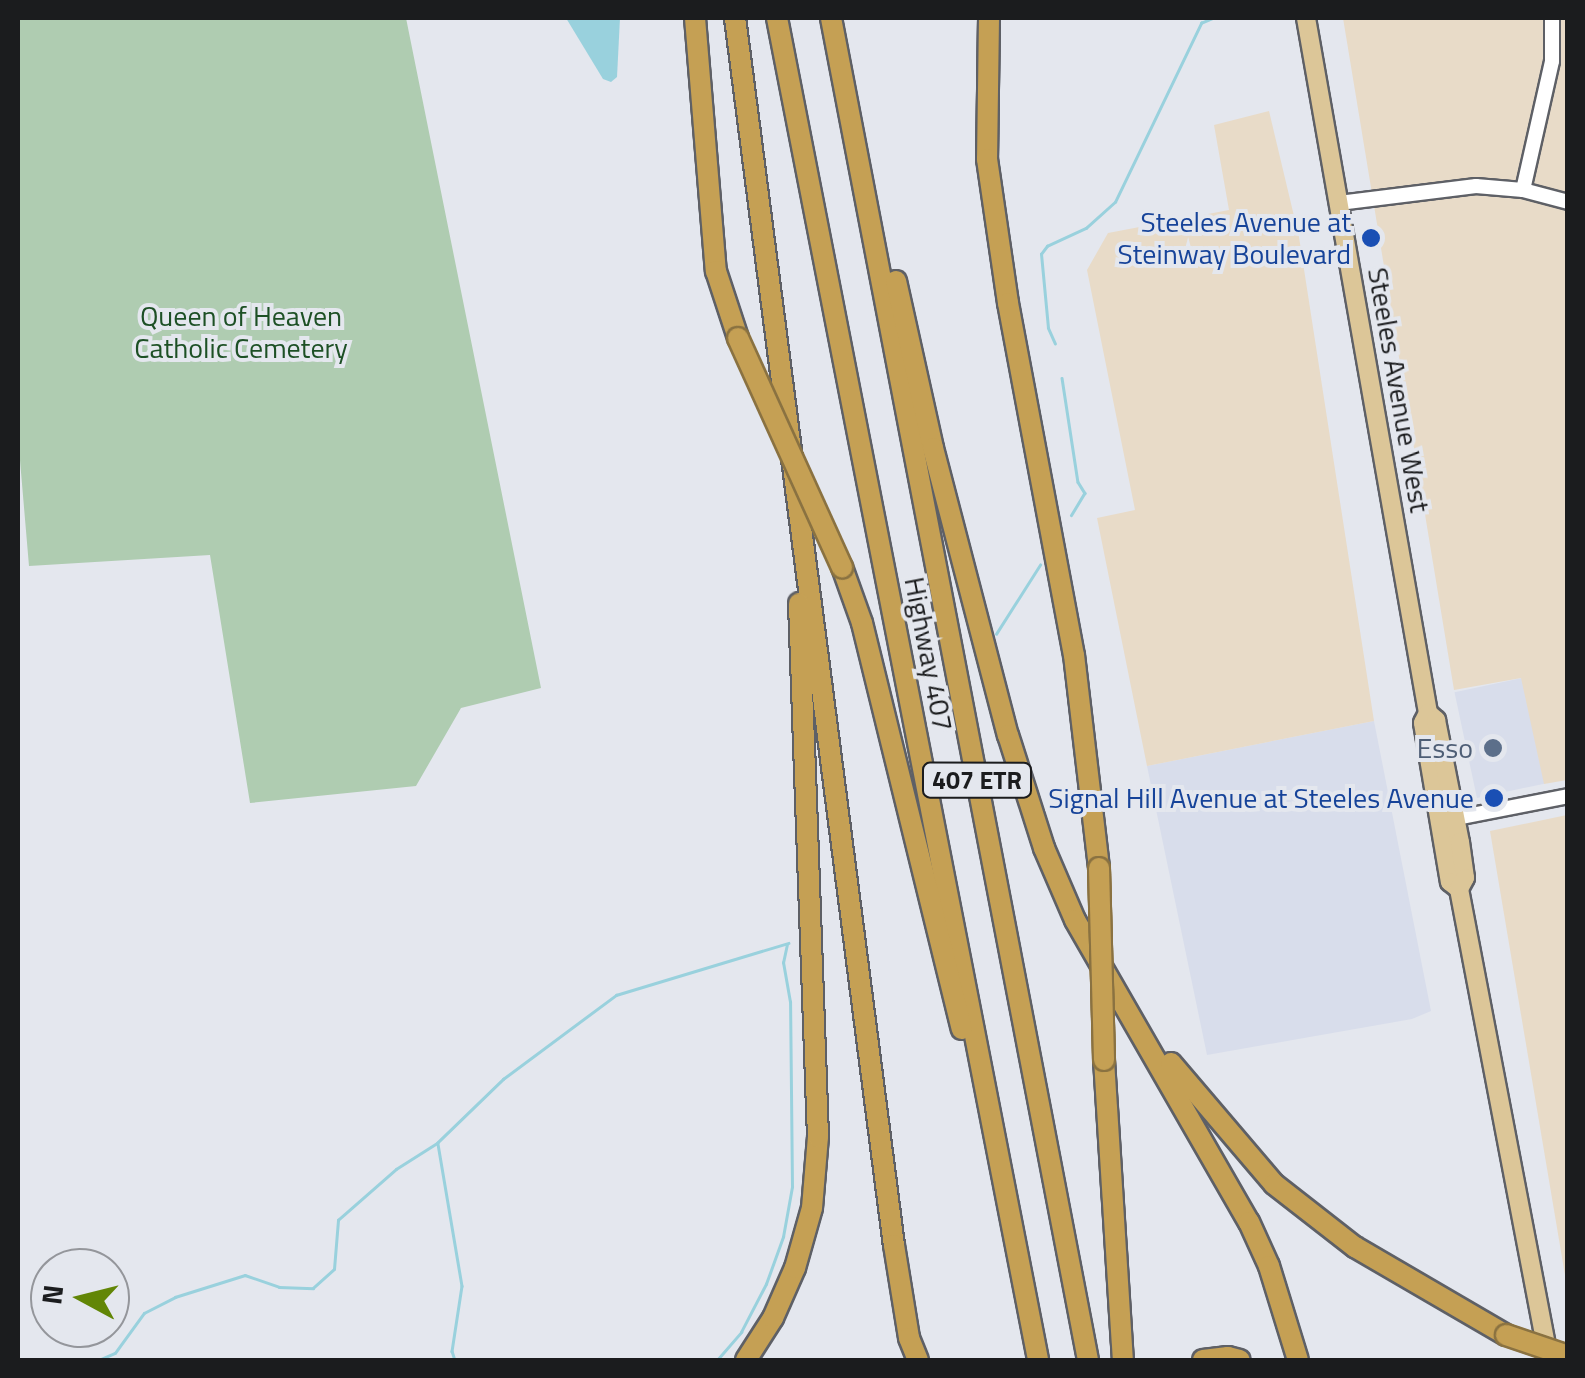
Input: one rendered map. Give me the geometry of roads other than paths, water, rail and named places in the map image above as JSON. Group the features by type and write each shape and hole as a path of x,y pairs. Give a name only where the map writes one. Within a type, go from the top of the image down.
{"highway":[{"path":"695,18 716,271 738,338 842,567 862,623 958,1020 980,1064"},
{"path":"736,18 894,1245 909,1338 918,1360"},
{"name":"Highway 407","path":"777,18 1038,1360"},
{"name":"Highway 407","path":"830,18 869,199 1088,1360"},
{"path":"989,18 987,158 1008,304 1074,655 1099,868 1104,1060 1123,1360"},
{"path":"869,199 887,241 933,448 1008,735 1044,848 1075,920 1249,1222 1268,1266 1298,1360"},
{"path":"746,1360 773,1318 795,1268 812,1208 818,1138 798,584 802,531"},
{"path":"1132,1021 1274,1184 1355,1246 1506,1335 1568,1356"},
{"path":"1203,1360 1240,1360"}],"main road":[{"name":"Steeles Avenue West","path":"1306,18 1428,713 1436,720 1448,820 1465,878 1459,889 1549,1360"}],"street":[{"path":"1523,190 1552,60 1552,18"},
{"path":"1339,203 1454,187 1523,190 1568,202"},
{"path":"1448,820 1568,796"}],"water":[{"path":"566,18 620,18 617,77 611,82 603,79"}],"waterway":[{"path":"1055,344 1048,328 1041,254 1047,246 1086,228 1115,202 1201,23 1213,18"},
{"path":"1062,378 1078,482 1085,493 1072,515"},
{"path":"996,634 1040,565"},
{"path":"99,1360 115,1353 144,1313 175,1297 245,1275 279,1287 313,1288 334,1269 338,1220 396,1169 437,1143 503,1079 616,995 788,943"},
{"path":"717,1360 741,1332 766,1284 783,1237 792,1187 790,1002 783,963 787,944"},
{"path":"438,1144 462,1286 452,1351 455,1360"}],"place":[{"name":"Steeles Avenue at Steinway Boulevard","path":"1371,238"},
{"name":"Esso","path":"1493,748"},
{"name":"Signal Hill Avenue at Steeles Avenue","path":"1494,798"}],"park label":[{"name":"Queen of Heaven Catholic Cemetery","path":"241,332"}]}
